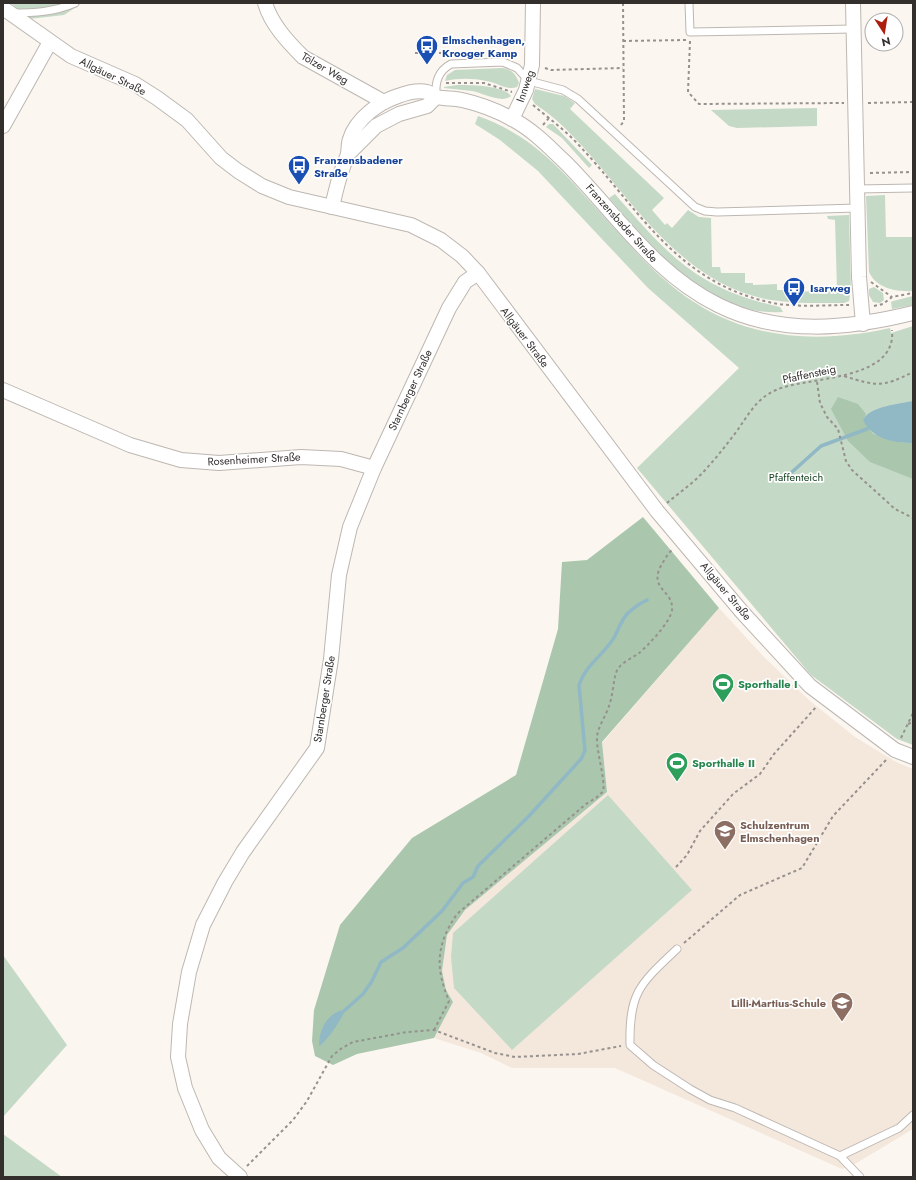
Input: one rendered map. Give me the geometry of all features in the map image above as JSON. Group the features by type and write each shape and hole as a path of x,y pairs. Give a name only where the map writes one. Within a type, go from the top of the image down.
{"street":[{"name":"Tölzer Weg","path":"265,3 269,17 292,46 303,57 387,100"},
{"name":"Innweg","path":"512,119 529,81 532,65 533,3"},
{"path":"853,3 859,277 863,324"},
{"name":"Allgäuer Straße","path":"6,10 71,56 135,84 158,98 187,120 221,158 251,180 289,197 411,225 441,240 462,256 478,273 657,512 742,612 805,681 895,750 913,757"},
{"path":"3,126 50,42"},
{"name":"Franzensbader Straße","path":"348,154 376,126 399,114 427,106 436,91"},
{"name":"Franzensbader Straße","path":"332,207 348,154 349,140 356,127 373,109 387,100 408,93 436,91 512,119 542,140 574,171 632,237 661,267 700,296 739,314 774,324 821,328 863,324 913,313"},
{"name":"Starnberger Straße","path":"239,1176 219,1158 202,1130 185,1088 179,1050 180,1024 189,972 203,925 225,882 243,852 317,748 331,659 339,575 350,527 374,468 449,308 465,282 478,273"},
{"name":"Rosenheimer Straße","path":"3,390 130,445 181,460 219,463 301,456 341,459 374,468"}],"lane":[{"path":"6,10 36,13 62,9 74,3"},
{"path":"689,3 690,32 853,29"},
{"path":"436,91 440,74 444,68 452,64 503,62 517,68 529,81 571,94 615,132 691,204 705,211 857,208"},
{"path":"387,100 399,114"},
{"path":"857,189 913,188"},
{"path":"677,949 645,979 634,999 629,1021 630,1045 653,1065 710,1100 742,1111 840,1156 860,1177"},
{"path":"840,1156 899,1128 913,1115"}],"path":[{"path":"615,132 624,121 623,3"},
{"path":"623,41 690,40 688,92 699,104 913,102"},
{"path":"415,53 445,53 452,64"},
{"path":"532,65 551,70 623,68"},
{"path":"436,91 471,82 484,83 510,90 570,137 665,245 687,264 709,278 741,294 769,302 787,305 876,306 887,302 892,297 913,293"},
{"path":"856,174 913,172"},
{"path":"859,277 877,285 892,297"},
{"name":"Pfaffensteig","path":"657,512 706,470 760,400 777,389 790,385 817,382 842,375 872,365 883,357 888,351 893,339 891,318 887,302"},
{"path":"842,375 866,383 880,385 913,372"},
{"path":"817,382 822,410 840,433 846,460 852,470 895,509 913,518"},
{"path":"434,1030 449,1001 440,980 440,959 444,935 457,914 586,804 599,796 602,791 604,786 599,763 597,737 609,707 617,671 620,666 647,645 669,618 672,606 657,583 658,570 670,552 683,541"},
{"path":"676,867 687,855 700,831 733,794 760,774 824,697"},
{"path":"677,949 740,895 802,868 833,816 895,750 913,713"},
{"path":"908,724 913,722"},
{"path":"239,1176 293,1120 307,1101 326,1064 342,1048 354,1042 407,1032 434,1030 495,1053 515,1057 578,1054 630,1045"}],"shaded area":[{"name":"Schulzentrum Elmschenhagen","path":"719,608 763,656 810,701 855,737 896,762 913,769 913,1129 855,1164 842,1169 615,1068 512,1068 481,1053 434,1038 453,1002 446,990 442,971 447,935 465,910 607,792 602,743"}],"green space":[{"path":"11,3 82,3 64,15 29,19"},
{"path":"503,68 511,71 515,75 519,83 517,87 509,88 476,79 445,81 447,75 455,70"},
{"path":"457,85 494,88 507,92 511,96 503,99 472,91 444,88"},
{"path":"535,89 564,96 575,103 570,109 664,198 652,210 665,225 667,223 672,228 688,210 699,217 711,218 712,267 720,267 721,273 745,273 745,283 753,283 753,285 777,284 777,290 786,290 786,292 828,291 828,289 837,289 835,220 828,219 827,216 849,215 851,290 849,301 844,303 808,303 771,300 745,293 721,283 699,269 679,253 642,216 574,137 555,119 535,104 532,99"},
{"path":"817,108 817,126 737,128 729,126 711,110"},
{"name":"Pfaffenteich","path":"478,116 514,133 543,154 569,179 654,270 667,282 694,302 717,315 740,325 764,331 814,337 865,333 890,328 891,333 913,326 913,745 897,739 811,675 637,468 739,368 648,288 538,171 500,140 475,124"},
{"path":"549,124 553,124 592,165 589,168 562,138 546,127"},
{"path":"615,194 651,235 686,267 727,290 751,299 780,307 783,312 756,311 731,303 707,291 684,276 644,238 609,198"},
{"path":"885,195 886,237 913,237 913,291 900,291 882,286 869,272 866,196"},
{"path":"874,287 883,293 884,300 880,303 873,302 869,295 869,289"},
{"path":"913,296 913,305 892,309 891,302"},
{"path":"838,397 858,404 866,414 863,420 873,434 904,443 913,443 913,479 870,462 848,441 831,409"},
{"path":"643,517 719,608 602,742 607,792 465,910 447,935 442,971 446,990 453,1002 434,1038 357,1054 333,1065 315,1056 312,1041 314,1010 340,925 412,838 516,775 558,629 562,562 587,560"},
{"path":"608,795 692,890 512,1050 454,988 451,957 453,933"},
{"path":"3,955 67,1045 3,1117"},
{"path":"3,1134 62,1177 3,1177"}],"water":[{"path":"913,401 913,443 884,439 872,432 863,420 867,415 878,409"},
{"path":"345,1010 338,1024 319,1046 320,1034 324,1024 332,1015"}],"waterway":[{"path":"782,481 821,446 867,429"},
{"path":"345,1010 363,994 372,981 381,962 403,948 442,911 463,883 473,877 478,866 528,817 581,759 585,751 579,685 590,665 611,642 627,614 636,606 647,600"}],"place":[{"name":"Elmschenhagen, Krooger Kamp","path":"427,66"},
{"name":"Franzensbadener Straße","path":"299,186"},
{"name":"Isarweg","path":"794,308"},
{"name":"Sporthalle I","path":"723,704"},
{"name":"Sporthalle II","path":"677,782"},
{"name":"Schulzentrum Elmschenhagen","path":"725,850"},
{"name":"Lilli-Martius-Schule","path":"842,1022"}]}
